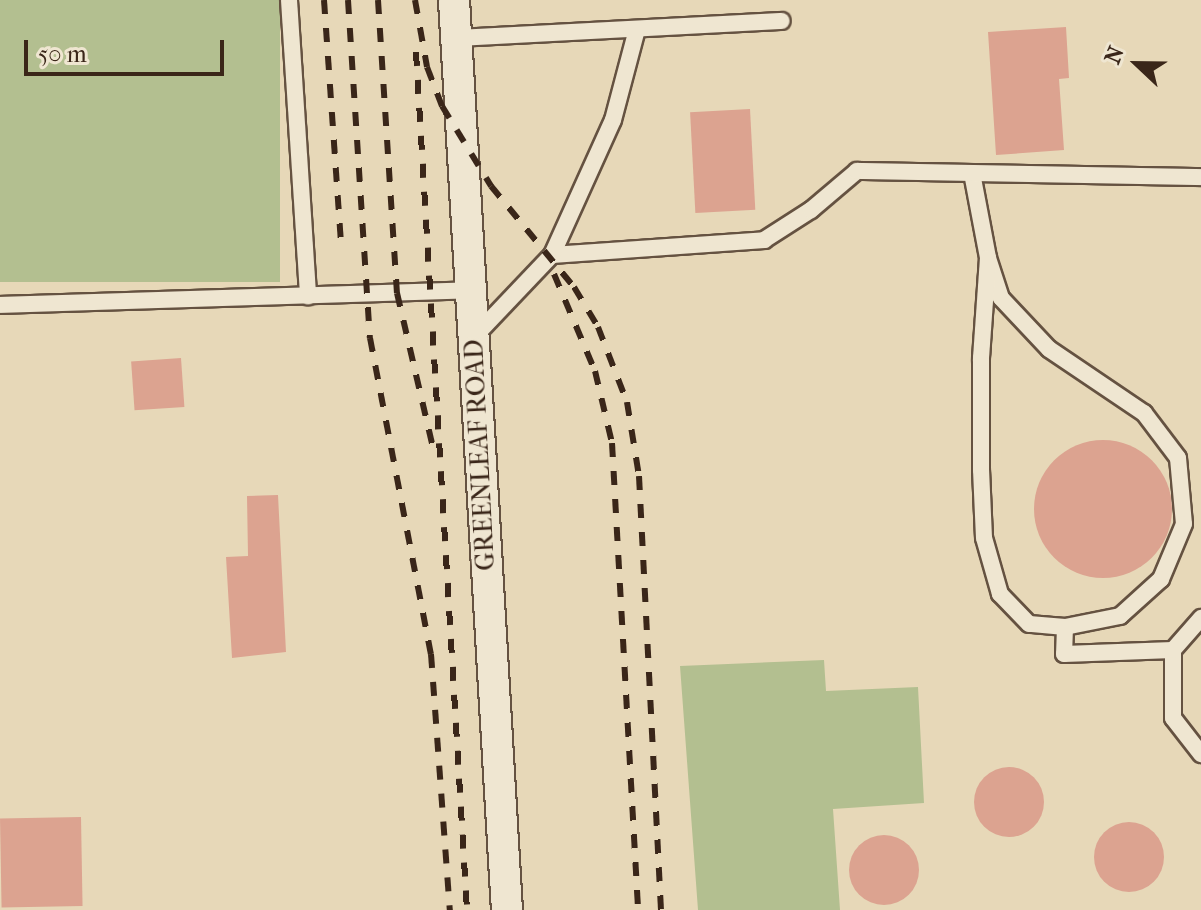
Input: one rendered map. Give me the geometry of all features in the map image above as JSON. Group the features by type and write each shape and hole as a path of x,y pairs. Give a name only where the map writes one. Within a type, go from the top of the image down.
{"street":[{"name":"GREENLEAF ROAD","path":"454,0 507,910"}],"lane":[{"path":"289,0 308,296"},
{"path":"456,38 782,21"},
{"path":"473,337 552,255 613,120 637,29"},
{"path":"552,255 764,240 811,210 857,171 1201,177"},
{"path":"972,173 988,258 1001,298 1049,349 1144,413 1178,458 1184,524 1161,579 1120,616 1065,627 1029,624 1000,594 984,538 980,400 988,258"},
{"path":"0,305 471,290"},
{"path":"1201,618 1173,650 1173,718 1201,754"},
{"path":"1065,627 1064,654 1173,650"}],"green space":[{"path":"0,0 280,0 280,282 0,282"},
{"path":"824,660 826,691 918,687 924,803 833,809 840,910 698,910 680,666"}],"building":[{"path":"1066,27 1069,78 1059,79 1064,150 996,155 988,32"},
{"path":"750,109 755,210 695,213 690,112"},
{"path":"181,358 184,407 135,410 131,361"},
{"path":"1103,440 1129,445 1152,460 1167,483 1172,509 1167,535 1152,558 1129,573 1103,578 1077,573 1054,558 1039,535 1034,509 1039,483 1054,460 1077,445"},
{"path":"278,495 286,652 232,658 226,557 248,556 247,496"},
{"path":"1009,767 1034,777 1044,802 1034,827 1009,837 984,827 974,802 984,777"},
{"path":"81,817 83,906 2,907 0,818"},
{"path":"1129,822 1154,832 1164,857 1154,882 1129,892 1104,882 1094,857 1104,832"},
{"path":"884,835 909,845 919,870 909,895 884,905 859,895 849,870 859,845"}],"railway":[{"path":"324,0 341,242"},
{"path":"348,0 370,338 431,654 450,910"},
{"path":"378,0 397,293 432,444"},
{"path":"415,0 427,67 442,106 491,186 574,287 598,327 627,402 639,476 661,910"},
{"path":"416,52 467,910"},
{"path":"554,274 595,371 612,443 638,910"}]}
